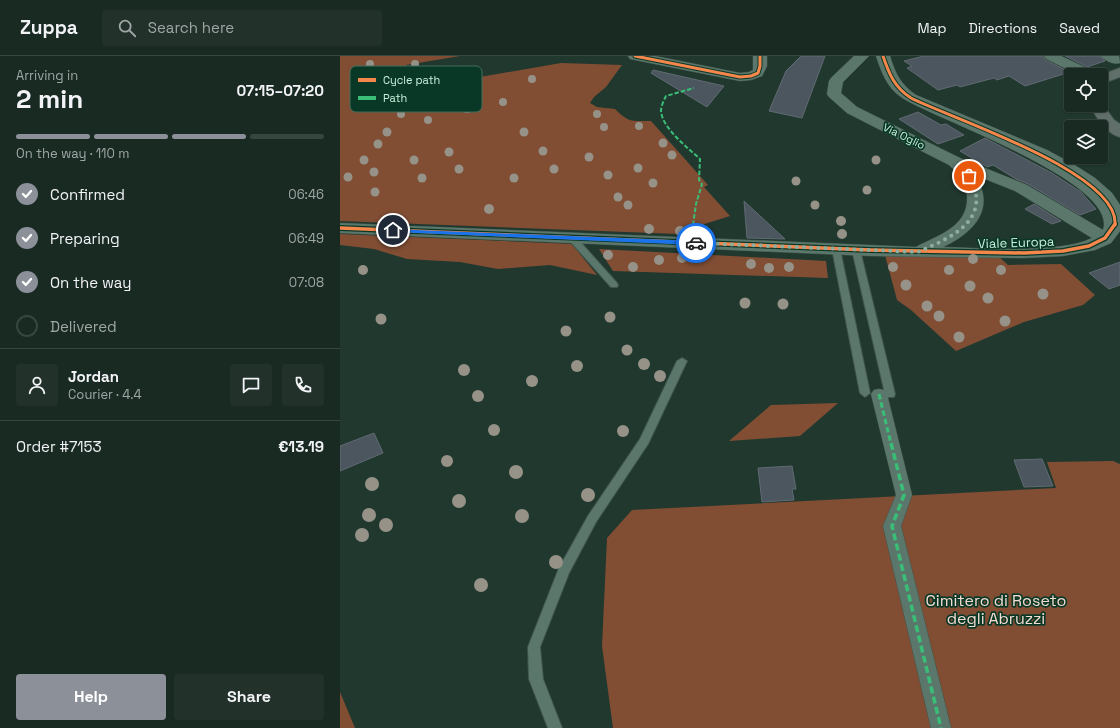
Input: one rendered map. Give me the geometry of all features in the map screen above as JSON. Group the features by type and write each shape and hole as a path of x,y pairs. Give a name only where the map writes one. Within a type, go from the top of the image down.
{"main road":[{"path":"1108,72 1115,63"},
{"path":"1101,112 1109,123 1120,132"}],"street":[{"path":"635,56 740,77 752,76 758,73 761,68 760,56"},
{"name":"Via Oglio","path":"862,56 836,81 834,94 852,110 955,162 966,171 976,197 974,213 965,226 951,236 918,252"},
{"path":"1051,56 1076,68"},
{"path":"849,67 865,63 876,64 885,62 890,76 899,88 911,98 1021,144 1081,175 1110,200 1119,220 1113,230 1104,239 1021,188 990,174 955,162"},
{"path":"965,226 969,237 979,246 1002,253"},
{"name":"Viale Europa","path":"340,228 918,252 1002,253 1069,250 1087,246 1104,239"},
{"path":"878,394 904,495 892,526 941,728"}],"lane":[{"path":"572,238 614,285"},
{"path":"836,249 878,394"},
{"path":"856,250 878,394"},
{"path":"555,728 536,679 534,647 563,572 592,519 644,441 682,361"}],"green space":[{"path":"340,56 460,56 406,66 350,66 350,112 482,112 482,77 561,63 622,65 606,87 594,97 590,103 597,107 615,109 624,117 631,120 651,121 708,185 704,187 730,216 698,226 705,235 340,221"},
{"path":"340,234 572,244 597,275 550,265 498,269 460,262 407,259 374,249 340,245"},
{"path":"599,249 826,261 828,278 613,271"},
{"path":"885,255 998,256 1008,265 1061,264 1095,295 1083,305 1024,322 956,351 911,310 897,300"},
{"path":"838,403 800,436 729,441 771,405"},
{"name":"Cimitero di Roseto degli Abruzzi","path":"1113,461 1120,464 1120,728 613,728 602,646 607,538 632,510 1056,488 1047,462"},
{"path":"340,692 355,728 340,728"}],"building":[{"path":"801,56 825,56 802,118 769,111 786,71"},
{"path":"924,56 1043,56 1045,60 1064,69 1064,74 1025,86 1009,76 997,80 994,78 960,87 957,85 938,90 907,68 912,66 904,61"},
{"path":"1065,56 1100,56 1105,61 1087,67"},
{"path":"653,70 724,86 707,107 651,73"},
{"path":"918,112 941,125 946,124 964,135 938,144 899,119"},
{"path":"985,138 1052,173 1081,192 1096,209 1080,215 993,165 987,167 960,151"},
{"path":"744,201 785,239 747,238"},
{"path":"1034,204 1061,221 1052,224 1025,209"},
{"path":"1120,262 1120,285 1109,289 1089,273"},
{"path":"374,433 383,453 340,471 340,446"},
{"path":"1042,459 1053,486 1024,487 1014,460"},
{"path":"792,466 796,489 792,489 794,500 762,502 758,468"}],"marked path":[{"path":"691,243 696,204 702,184 699,180 700,159 666,124 662,117 661,111 666,96 694,88"},
{"path":"879,394 904,495 892,526 941,728"}],"cycle path":[{"path":"635,56 740,77 751,76 758,73 760,56"},
{"path":"340,228 947,253 1037,253 1063,251 1094,244 1105,238 1113,229 1117,218 1116,212 1106,196 1089,181 1067,167 1015,141 911,98 900,90 894,82 883,56"}],"way so far":[{"path":"696,243 918,252 943,241 971,220 976,205 976,197 969,176"}],"route":[{"path":"393,230 696,243"}]}
